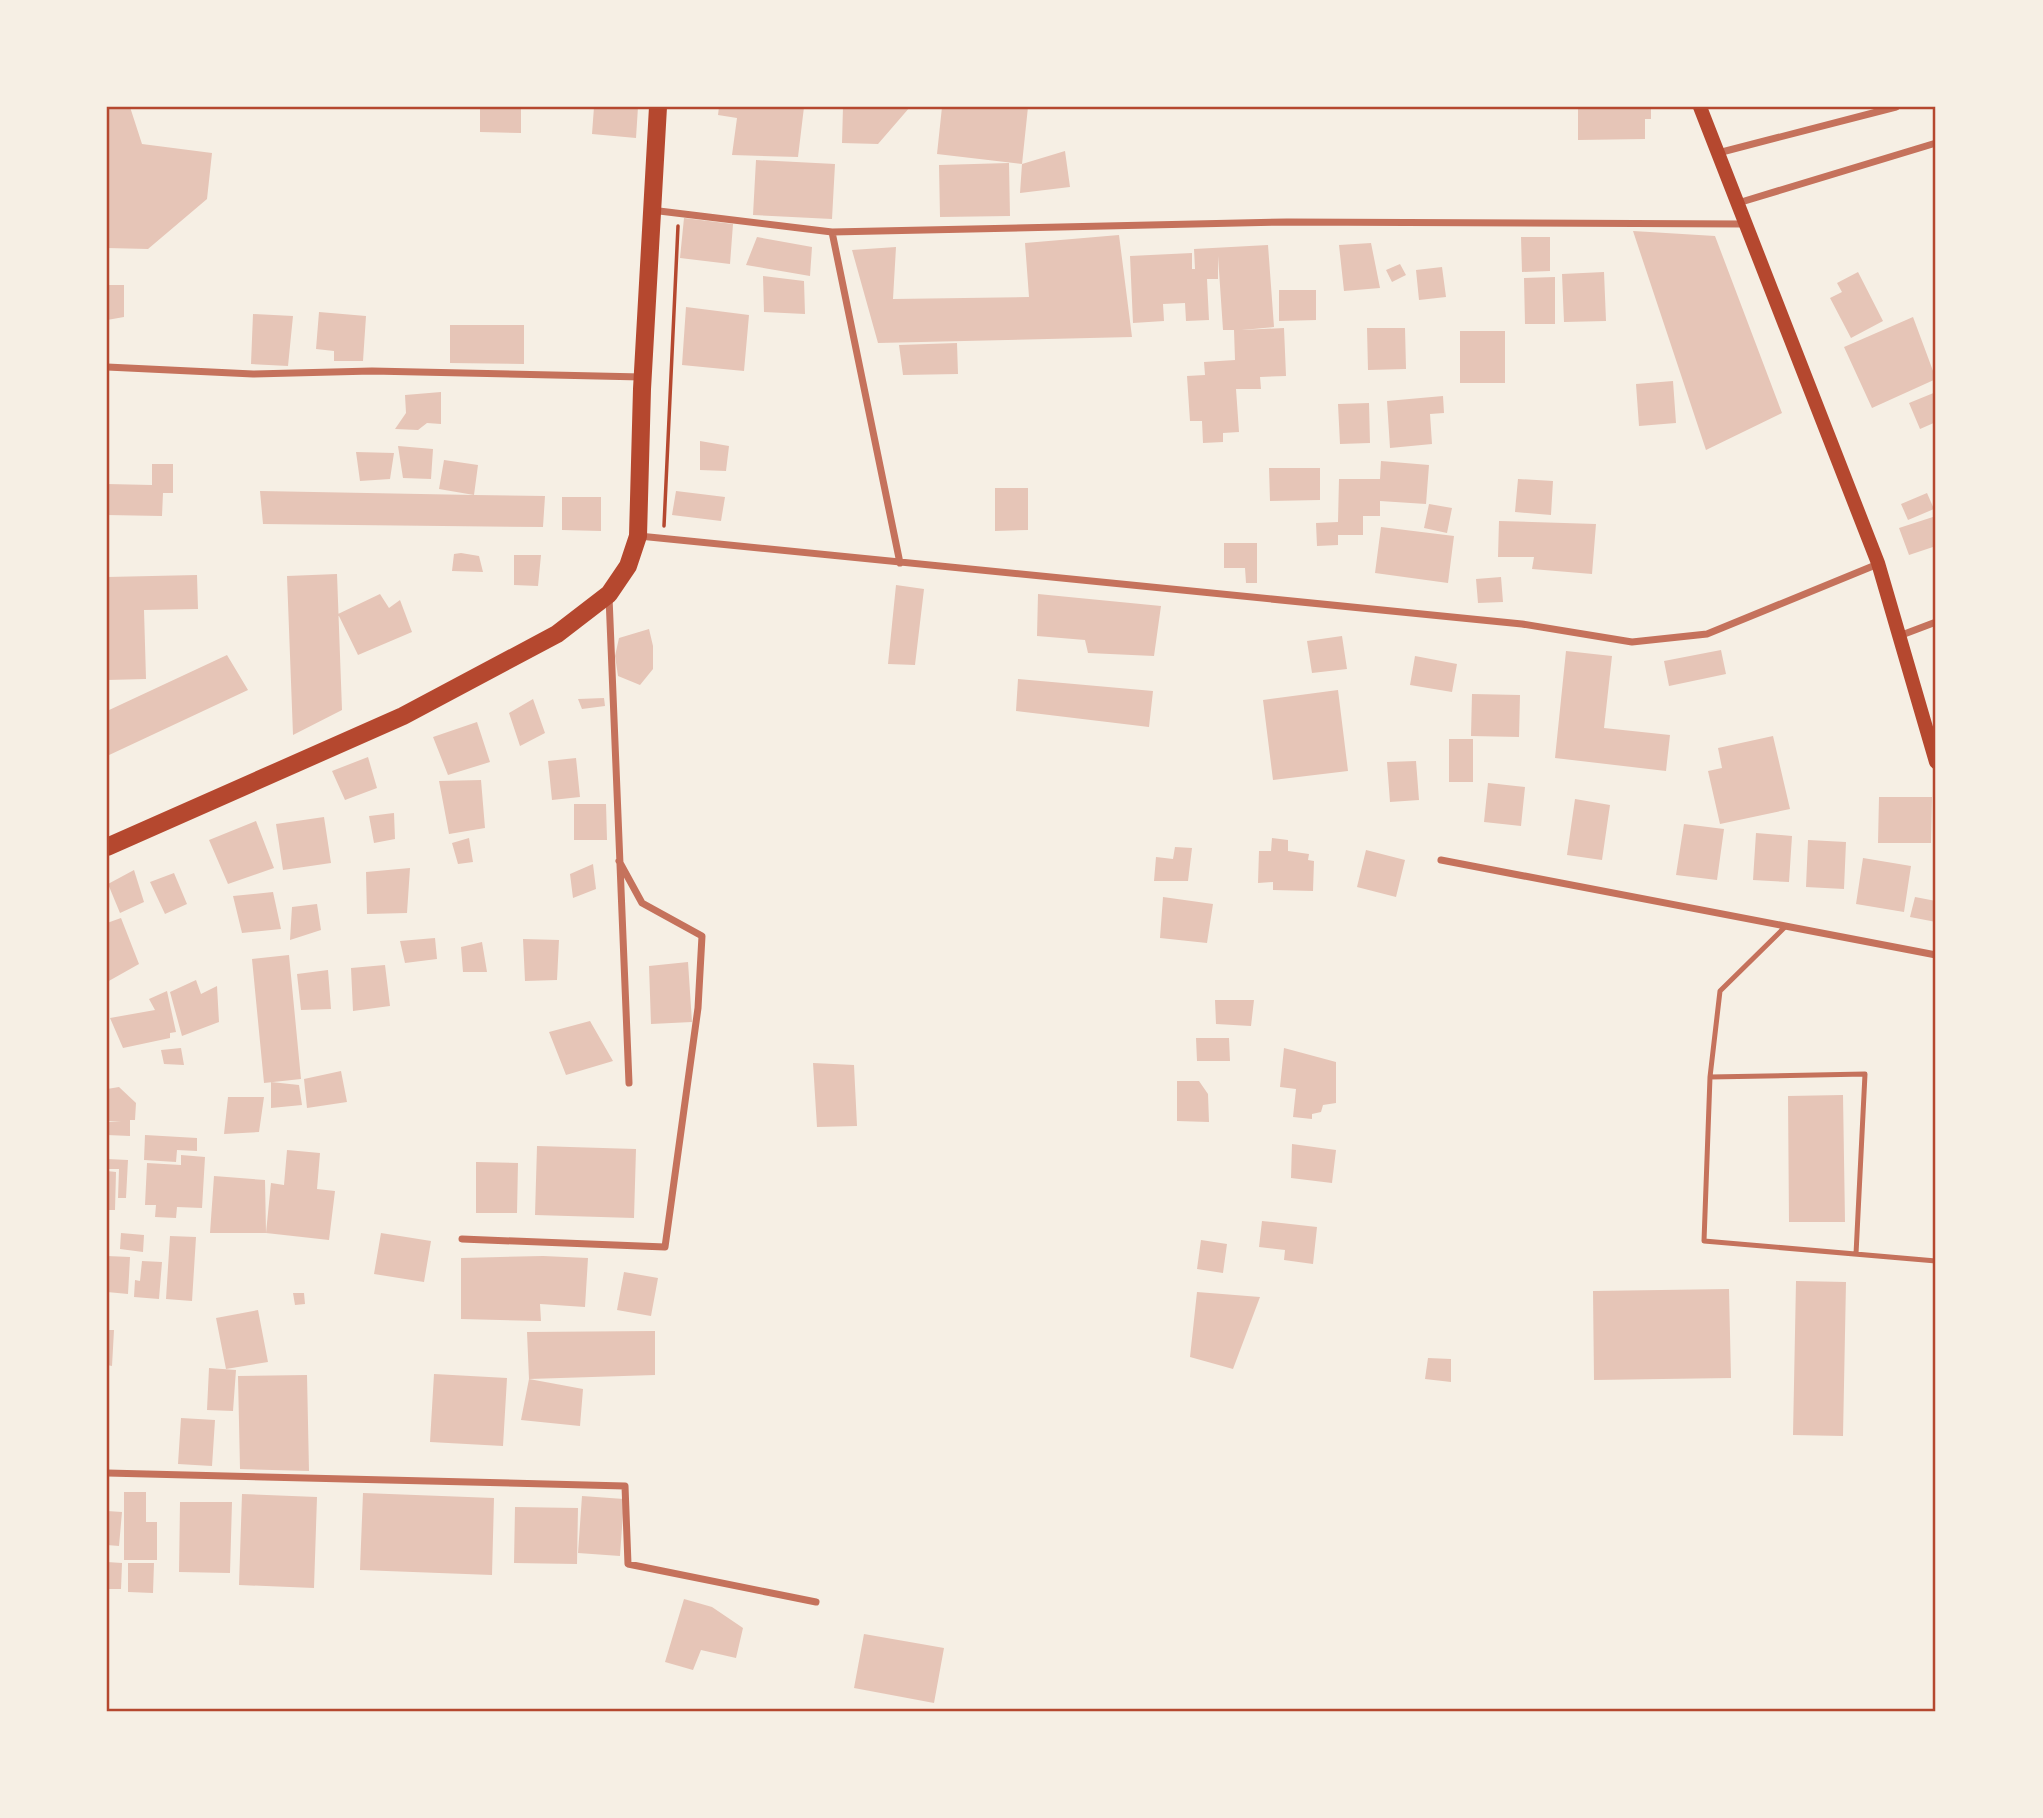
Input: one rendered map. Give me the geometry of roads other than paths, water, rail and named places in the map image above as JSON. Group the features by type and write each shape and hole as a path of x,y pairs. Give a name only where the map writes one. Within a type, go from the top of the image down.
{"main road":[{"path":"107,847 403,716 557,634 609,594 628,566 639,536 650,210 658,107"},
{"path":"1700,107 1878,563 1936,762"}],"street":[{"path":"1718,153 1896,107"},
{"path":"1737,203 1936,143"},
{"path":"650,210 832,232 1287,222 1745,224"},
{"path":"832,232 900,563"},
{"path":"107,367 210,373 372,371 643,377"},
{"path":"639,536 1522,624 1632,642 1707,634 1878,563"},
{"path":"609,594 629,1083"},
{"path":"1899,636 1936,622"},
{"path":"1441,860 1936,955"},
{"path":"462,1239 664,1247 698,1008 702,936 642,903 619,861"},
{"path":"107,1473 625,1486 628,1564 816,1602"}],"lane":[{"path":"1786,926 1720,991 1710,1077 1704,1241 1936,1261"},
{"path":"1710,1077 1865,1074 1856,1254"}]}
